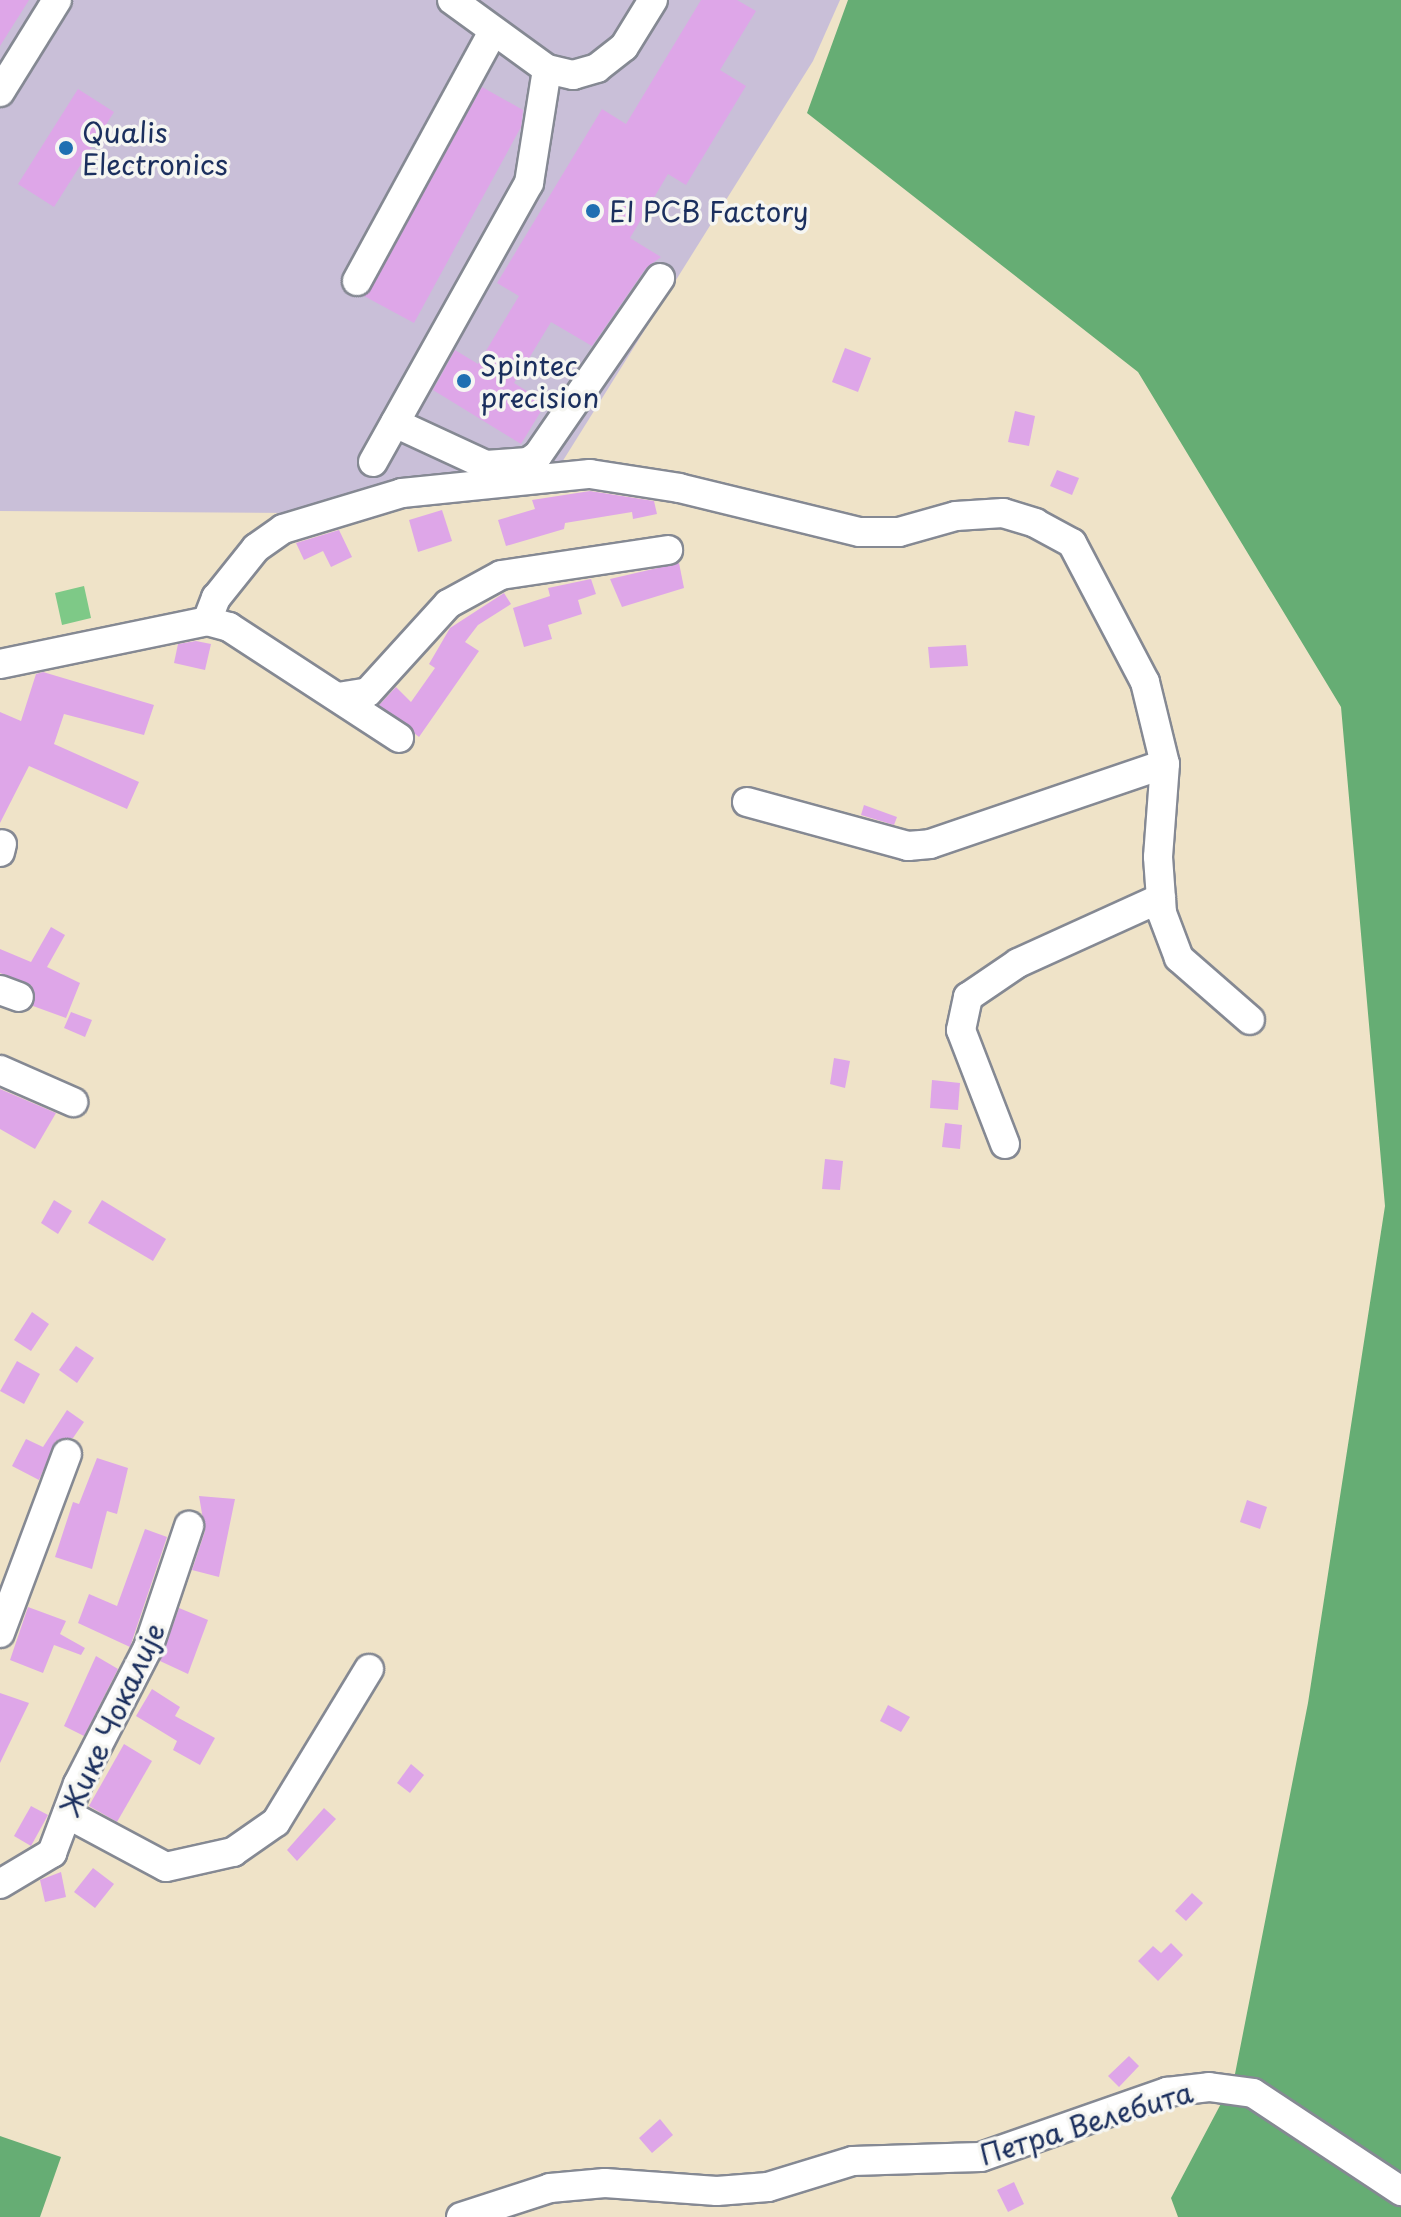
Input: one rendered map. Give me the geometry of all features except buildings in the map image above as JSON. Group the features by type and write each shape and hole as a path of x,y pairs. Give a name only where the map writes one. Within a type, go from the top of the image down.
{"street":[{"path":"0,92 57,0"},
{"path":"452,0 547,69 573,75 607,62 624,47 653,0"},
{"path":"357,281 493,32"},
{"path":"373,462 529,183 547,69"},
{"path":"395,423 486,465 528,462 538,455 660,278"},
{"path":"207,621 216,598 256,548 283,529 402,493 590,474 679,488 860,532 899,532 956,516 1003,513 1072,543 1145,682 1165,764 1158,857 1161,898 1179,958 1250,1020"},
{"path":"338,697 368,692 448,604 501,575 668,550"},
{"path":"0,664 207,621 229,627 399,738"},
{"path":"747,802 908,846 930,844 1165,764"},
{"path":"1005,1144 961,1030 968,997 1018,963 1161,898"},
{"path":"0,1070 73,1102"},
{"path":"0,1633 67,1454"},
{"name":"Жике Чокалије","path":"0,1884 52,1853 67,1814 148,1648 189,1526"},
{"path":"67,1814 166,1867 233,1852 276,1822 369,1669"},
{"name":"Петра Велебита","path":"461,2217 550,2188 605,2183 717,2191 755,2188 853,2161 981,2157 1167,2092 1209,2087 1253,2093 1401,2191"}],"shaded area":[{"path":"0,0 840,0 813,61 559,467 297,513 0,511"}],"green space":[{"path":"848,0 1401,0 1401,2217 1178,2217 1171,2198 1234,2079 1308,1703 1385,1206 1341,707 1138,372 807,113"},
{"path":"84,586 91,618 62,625 55,593"},
{"path":"0,2136 61,2157 40,2217 0,2217"}],"place":[{"name":"Qualis Electronics","path":"66,148"},
{"name":"EI PCB Factory","path":"593,211"},
{"name":"Spintec precision","path":"464,381"}]}
